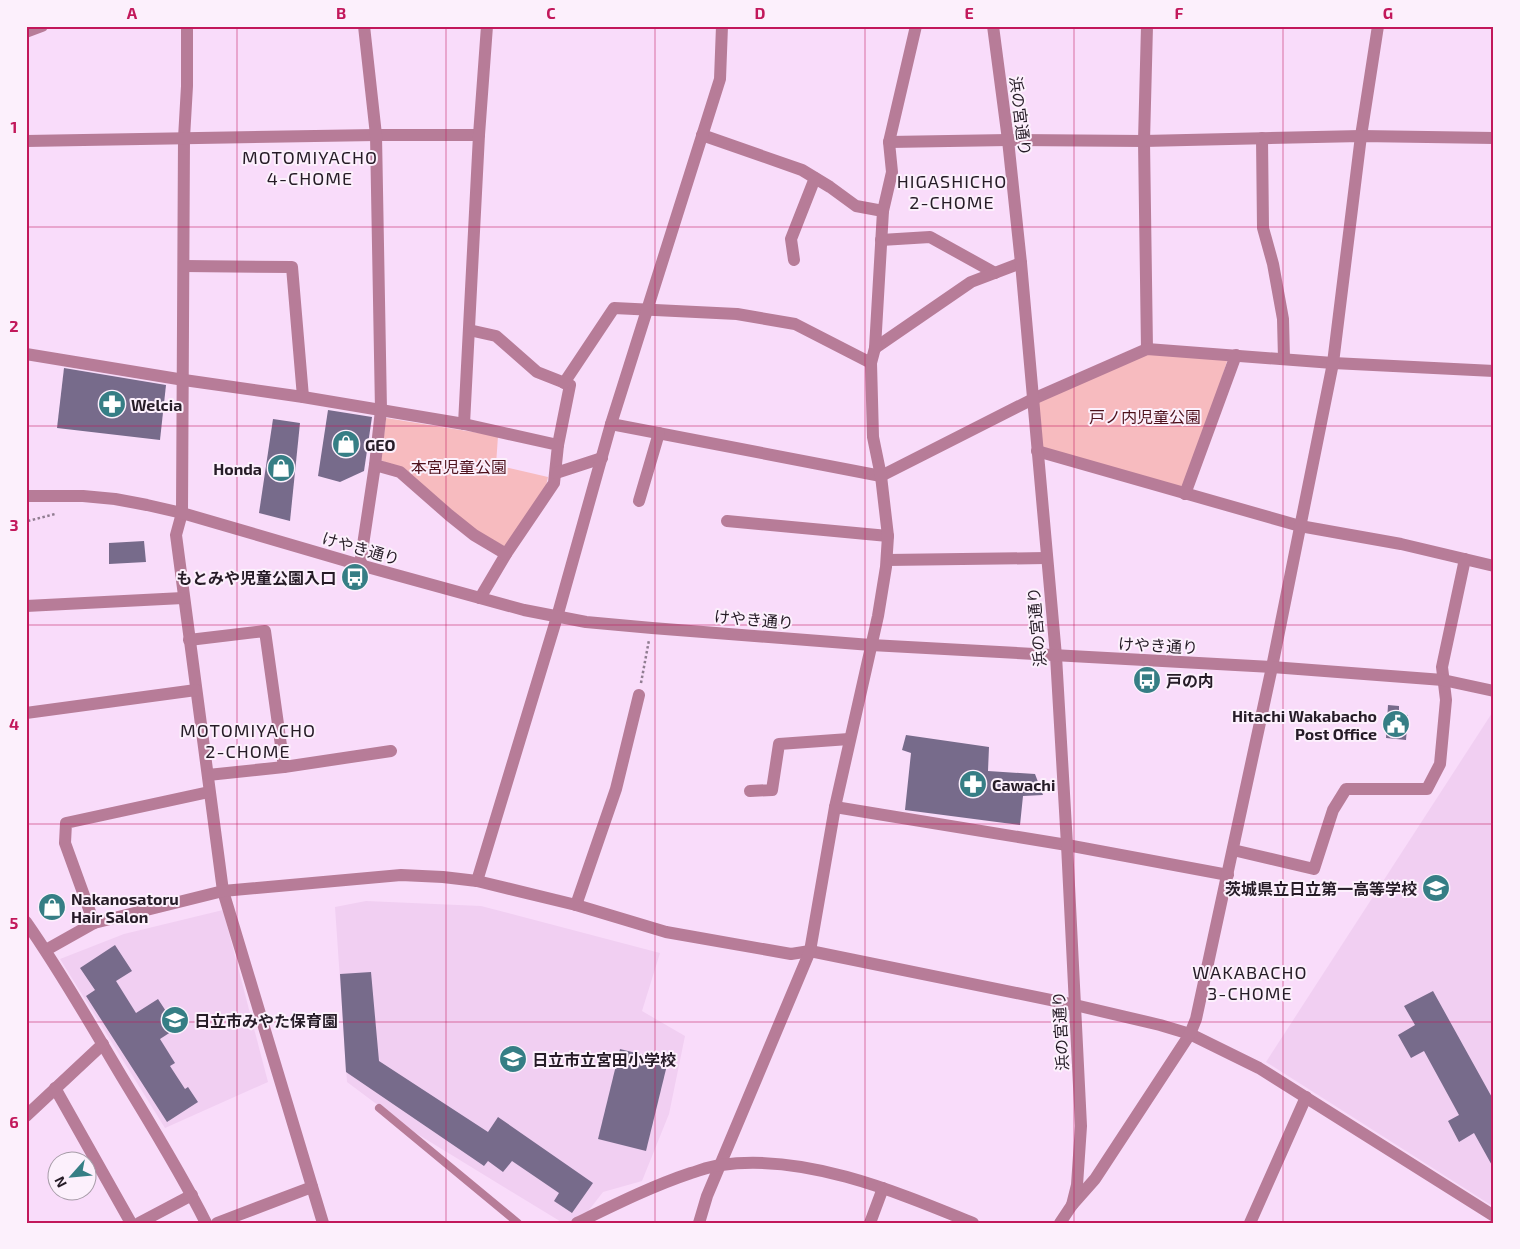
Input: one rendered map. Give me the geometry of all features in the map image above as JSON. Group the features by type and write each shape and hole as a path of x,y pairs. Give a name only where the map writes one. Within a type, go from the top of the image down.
{"street":[{"path":"26,32 42,26"},
{"path":"187,26 187,86 184,138 182,513 176,535 183,598 223,891 323,1223"},
{"path":"360,565 381,410 376,134 364,26"},
{"path":"464,424 487,26"},
{"path":"477,880 557,617 611,424 720,79 722,26"},
{"path":"700,1223 707,1196 810,951 835,807 878,616 887,560 888,536 881,476 873,437 871,362 875,348 883,211 892,172 889,142 916,26"},
{"name":"浜の宮通り","path":"993,26 1008,140 1033,400 1056,656 1067,845 1081,1126 1077,1184 1072,1205 1060,1223"},
{"path":"1147,26 1144,141 1147,349"},
{"path":"1072,1205 1096,1179 1190,1034 1196,1019 1272,667 1333,363 1361,136 1378,26"},
{"path":"26,141 376,134 480,135"},
{"path":"702,135 802,170 856,206 883,211"},
{"path":"889,142 1008,140 1144,141 1361,136 1494,138"},
{"path":"1262,138 1263,228 1273,264 1283,319 1284,359"},
{"path":"794,260 791,239 815,178"},
{"path":"881,240 930,237 995,273"},
{"path":"875,348 971,282 1020,263"},
{"path":"184,266 292,267 303,397"},
{"path":"564,383 614,308 737,314 796,324 871,362"},
{"path":"469,330 496,336 537,372 570,385 558,445 554,483 506,554 480,598"},
{"path":"611,424 881,476 1033,400 1147,349 1333,363 1494,372"},
{"path":"26,354 464,424 558,445"},
{"path":"1186,494 1236,356"},
{"path":"639,501 659,433"},
{"path":"1037,451 1300,526 1401,544 1494,566"},
{"path":"556,472 602,458"},
{"path":"375,465 400,472 468,530 506,554"},
{"name":"けやき通り","path":"26,496 83,496 115,499 182,513 480,598 557,617 586,622 871,645 1272,667 1443,680 1494,691"},
{"path":"727,521 888,536"},
{"path":"887,560 1046,558"},
{"path":"1233,850 1314,869 1334,810 1346,789 1427,789 1440,764 1446,700 1442,667 1465,559"},
{"path":"26,606 183,598"},
{"path":"189,640 265,631 284,767"},
{"path":"26,713 196,690"},
{"path":"576,905 616,789 639,695"},
{"path":"750,791 772,790 779,744 849,739"},
{"path":"208,775 284,767 391,750"},
{"path":"94,923 65,843 66,823 210,792"},
{"path":"835,807 1067,845 1228,875"},
{"path":"46,950 94,923 223,891 401,875 443,876 477,880 576,905 666,932 791,954 810,951 1075,1005 1190,1034 1259,1068 1488,1217"},
{"path":"26,922 46,950 103,1044 192,1194 206,1223"},
{"path":"26,1116 103,1044"},
{"path":"55,1088 131,1223"},
{"path":"1250,1223 1306,1097"},
{"path":"576,1223 669,1180 720,1165 761,1163 840,1175 883,1188 973,1223"},
{"path":"217,1223 312,1187"},
{"path":"870,1223 883,1188"},
{"path":"139,1223 192,1194"}],"lane":[{"path":"379,1108 518,1223"}],"path":[{"path":"26,541 28,521 54,514"},
{"path":"639,695 652,628"}],"shaded area":[{"name":"茨城県立日立第一高等学校","path":"1492,713 1494,715 1494,1207 1266,1062"},
{"name":"日立市立宮田小学校","path":"366,901 481,906 660,953 642,1011 685,1036 669,1114 642,1181 603,1192 579,1223 563,1223 414,1132 347,1082 335,907"},
{"name":"日立市みやた保育園","path":"223,910 268,1082 165,1128 60,959 124,934"}],"green space":[{"name":"戸ノ内児童公園","path":"1147,349 1229,355 1185,494 1043,447 1033,399"},
{"name":"本宮児童公園","path":"386,418 498,436 496,465 548,477 545,491 507,548 474,529 412,476 381,460"}],"building":[{"name":"Welcia","path":"64,368 166,385 160,440 57,428"},
{"name":"GEO","path":"328,410 372,417 364,471 340,482 318,476"},
{"name":"Honda","path":"273,419 300,423 290,521 259,513"},
{"path":"144,541 146,562 109,564 109,543"},
{"path":"1388,705 1399,706 1399,714 1408,715 1406,740 1386,738"},
{"name":"Cawachi","path":"906,735 989,747 988,771 1035,774 1043,795 1023,796 1020,825 905,810 911,753 902,750"},
{"path":"115,945 132,971 116,981 136,1013 158,999 177,1028 160,1039 175,1063 170,1066 185,1089 188,1087 198,1102 167,1122 86,996 95,990 80,968"},
{"path":"371,972 379,1061 488,1132 498,1117 593,1183 572,1213 554,1201 559,1193 512,1161 503,1172 488,1161 484,1166 346,1072 340,974"},
{"path":"1433,991 1494,1101 1494,1169 1474,1133 1459,1142 1448,1121 1459,1115 1424,1051 1411,1058 1398,1035 1415,1025 1404,1006"},
{"path":"620,1049 668,1061 646,1151 598,1139"}],"place":[{"name":"Welcia","path":"112,404"},
{"name":"GEO","path":"346,444"},
{"name":"Honda","path":"281,468"},
{"name":"もとみや児童公園入口","path":"355,577"},
{"name":"戸の内","path":"1147,680"},
{"name":"Hitachi Wakabacho Post Office","path":"1396,724"},
{"name":"Cawachi","path":"973,784"},
{"name":"茨城県立日立第一高等学校","path":"1436,888"},
{"name":"Nakanosatoru Hair Salon","path":"52,907"},
{"name":"日立市みやた保育園","path":"175,1020"},
{"name":"日立市立宮田小学校","path":"513,1059"}],"district":[{"name":"MOTOMIYACHO 4-CHOME","path":"310,167"},
{"name":"HIGASHICHO 2-CHOME","path":"952,191"},
{"name":"MOTOMIYACHO 2-CHOME","path":"248,740"},
{"name":"WAKABACHO 3-CHOME","path":"1250,982"}]}
